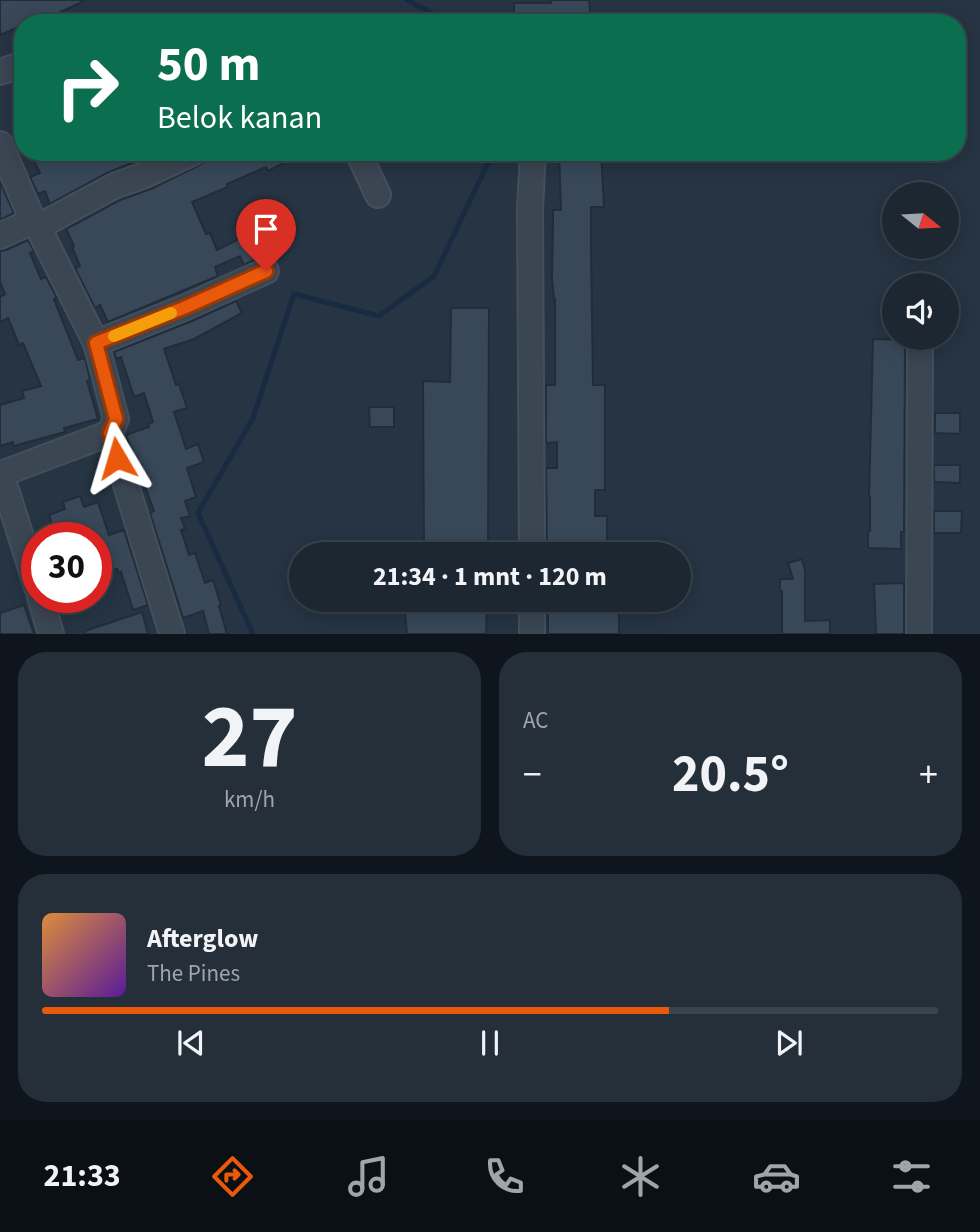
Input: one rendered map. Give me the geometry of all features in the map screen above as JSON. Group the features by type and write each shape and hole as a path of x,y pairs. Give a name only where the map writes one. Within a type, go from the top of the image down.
{"street":[{"path":"8,158 36,224 96,343 116,419 110,433 172,634"},
{"path":"0,236 36,224 175,161"},
{"path":"362,161 378,195"},
{"path":"532,542 530,209 533,161"},
{"path":"96,343 266,271"},
{"path":"919,634 920,350"},
{"path":"21,538 0,473 110,433"},
{"path":"532,612 532,634"},
{"path":"45,613 51,634"}],"building":[{"path":"0,0 86,0 56,14 14,14 14,29 0,35"},
{"path":"550,0 589,0 590,14 514,14 514,3 551,3"},
{"path":"34,161 136,161 107,173 50,204 45,191 38,194 30,177 40,173"},
{"path":"206,161 288,161 268,171 266,167 192,202 206,234 210,233 217,250 249,234 260,257 244,265 240,256 215,267 218,276 108,322 100,305 95,308 75,268 80,266 66,229 120,200 151,189"},
{"path":"559,161 601,161 604,207 591,207 593,385 605,385 605,490 595,490 595,516 607,516 607,542 547,542 546,468 557,468 557,442 546,443 546,385 555,385 553,210 561,210"},
{"path":"0,182 14,213 0,220"},
{"path":"28,240 34,251 30,253 41,279 46,277 57,298 54,299 78,360 85,358 90,380 87,381 98,419 64,428 65,432 14,446 13,442 0,446 0,405 24,398 22,391 41,386 23,343 19,345 8,318 0,322 0,297 5,294 0,282 0,251"},
{"path":"236,301 242,313 194,339 164,349 187,408 174,412 186,449 198,444 204,462 187,468 196,497 185,501 190,516 181,518 185,529 181,530 189,555 195,553 205,583 213,580 221,605 219,606 227,634 209,634 203,611 183,618 150,513 154,511 126,435 149,427 148,424 153,422 144,393 134,397 121,357 116,359 114,352"},
{"path":"451,308 489,308 488,542 424,542 423,381 450,382"},
{"path":"873,339 882,339 882,350 905,350 904,532 901,532 901,549 868,548"},
{"path":"369,407 394,407 394,427 370,427"},
{"path":"935,413 960,413 960,434 935,433"},
{"path":"934,465 960,465 960,483 934,482"},
{"path":"80,496 84,507 98,502 105,522 51,522 49,515 65,509 63,502"},
{"path":"934,511 962,511 961,533 934,533"},
{"path":"124,530 148,605 133,610 121,572 117,569 112,570 112,534"},
{"path":"802,559 805,571 805,621 830,620 830,634 782,634 780,579 793,579 788,563"},
{"path":"904,583 904,634 876,634 874,584"},
{"path":"21,606 21,613 27,613 34,634 0,634 0,613"},
{"path":"142,612 148,634 85,634 85,631"},
{"path":"405,612 487,612 486,634 407,634"},
{"path":"548,612 619,612 619,634 548,634"}],"waterway":[{"path":"407,0 433,14"},
{"path":"253,634 198,513 253,418 294,294 379,316 434,276 489,161"}],"slow traffic":[{"path":"114,336 171,313"}],"route":[{"path":"117,458 110,433 116,419 96,343 266,271"}]}
